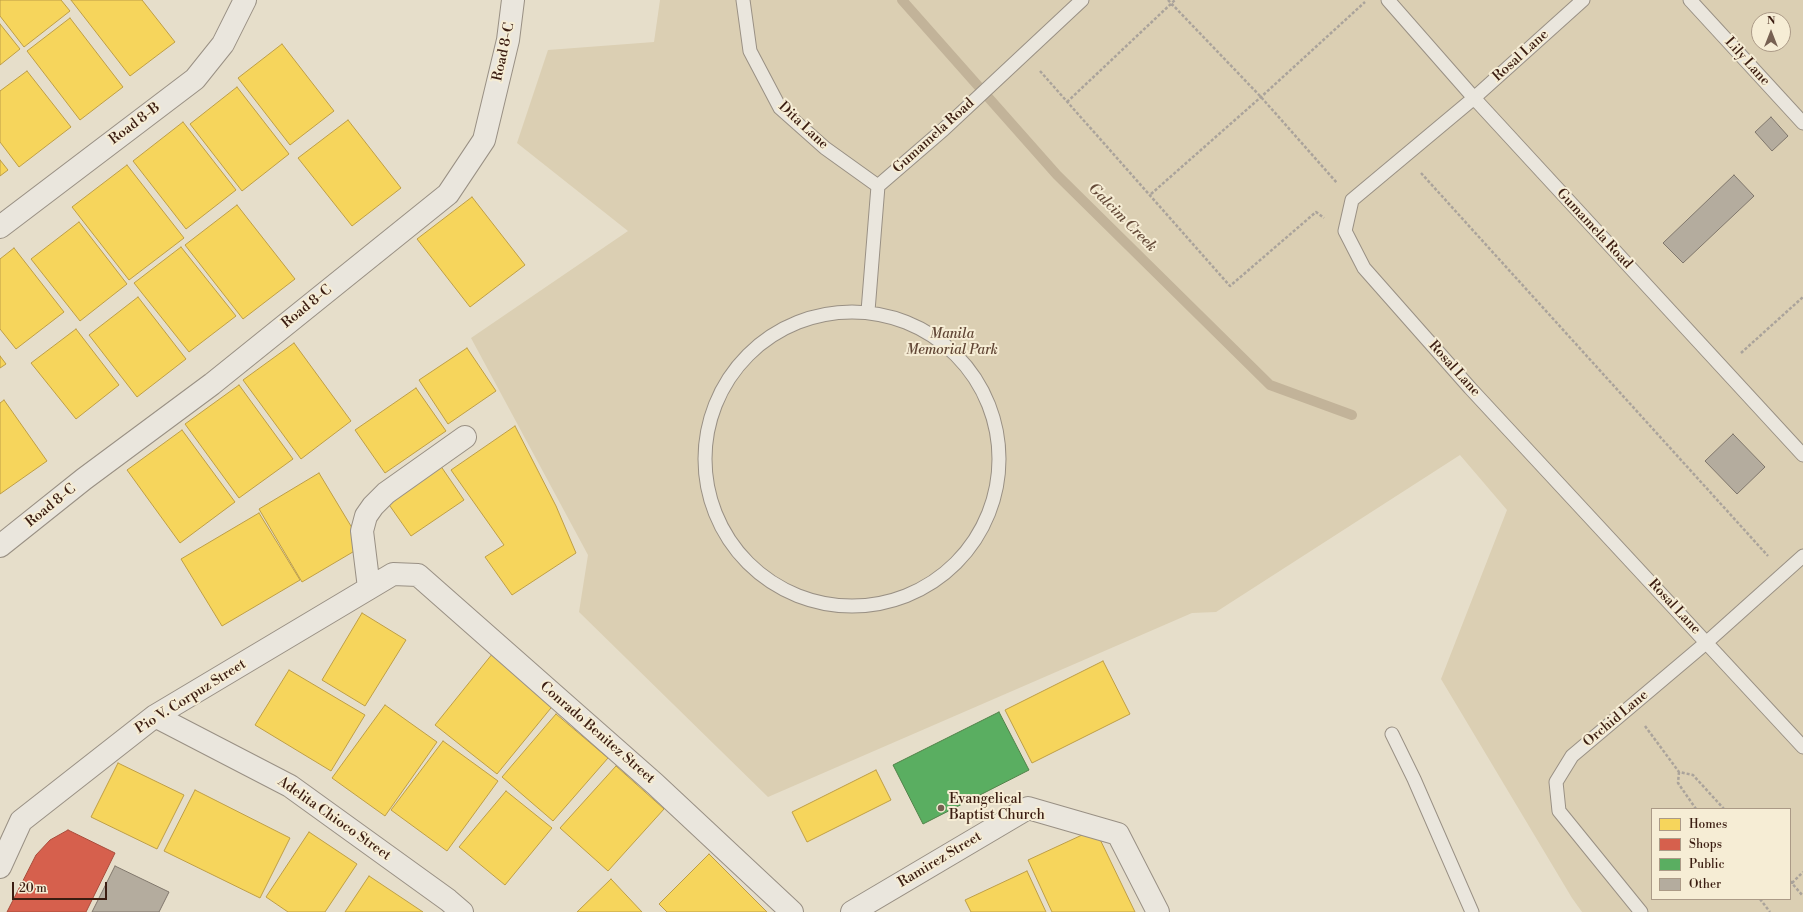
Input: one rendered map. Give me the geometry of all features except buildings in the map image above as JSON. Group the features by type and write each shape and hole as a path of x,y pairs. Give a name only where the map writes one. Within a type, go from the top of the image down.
{"street":[{"name":"Road 8-B","path":"0,227 194,79 223,44 245,0"},
{"name":"Road 8-C","path":"0,546 84,479 212,384 448,194 484,140 508,40 513,0"},
{"path":"370,588 362,531 366,516 373,506 386,493 465,437"},
{"name":"Pio V. Corpuz Street","path":"0,867 21,821 155,716 393,574"},
{"name":"Conrado Benitez Street","path":"393,574 418,575 655,784 792,912"},
{"name":"Adelita Chioco Street","path":"155,716 290,786 448,900 462,912"},
{"name":"Ramirez Street","path":"852,912 1028,808 1118,834 1158,912"}],"lane":[{"name":"Dita Lane","path":"743,0 750,51 780,108 825,148 878,186"},
{"name":"Gumamela Road","path":"878,186 944,129 1082,0"},
{"name":"Gumamela Road","path":"1388,0 1474,98 1803,455"},
{"name":"Rosal Lane","path":"1352,200 1474,98 1582,0"},
{"name":"Lily Lane","path":"1690,0 1803,123"},
{"path":"868,311 878,186"},
{"path":"1345,231 1352,200"},
{"name":"Rosal Lane","path":"1345,231 1364,268 1476,394 1803,747"},
{"path":"868,311 893,318 918,328 942,342 962,361 978,382 990,407 997,433 999,467 997,488 989,514 977,538 960,559 940,577 916,592 891,601 864,606 836,605 810,600 784,590 761,576 741,557 725,535 713,511 706,484 703,458 706,431 714,405 726,380 743,359 763,341 787,326 812,317 839,312 868,311"},
{"name":"Orchid Lane","path":"1641,912 1559,811 1556,782 1572,756 1631,708 1803,556"},
{"path":"1392,734 1414,779 1472,912"}],"path":[{"path":"1168,0 1261,97 1352,200"},
{"path":"1067,102 1175,0"},
{"path":"1151,194 1261,97 1367,0"},
{"path":"1025,54 1151,194 1230,286 1316,212 1345,231"},
{"path":"1405,156 1784,573"},
{"path":"1724,369 1803,297"},
{"path":"1631,708 1679,772 1693,775 1723,808"},
{"path":"1679,772 1678,783 1695,808"},
{"path":"1803,872 1791,882 1803,896"},
{"path":"1761,900 1770,912"}],"green space":[{"name":"Manila Memorial Park","path":"660,0 1803,0 1803,912 1582,912 1572,898 1441,679 1507,510 1460,455 1216,612 1192,613 768,797 579,612 588,555 471,338 628,231 517,143 548,50 654,42"}],"waterway":[{"name":"Galcim Creek","path":"902,0 1057,175 1270,385 1352,415"}],"place":[{"name":"Evangelical Baptist Church","path":"941,808"}]}
